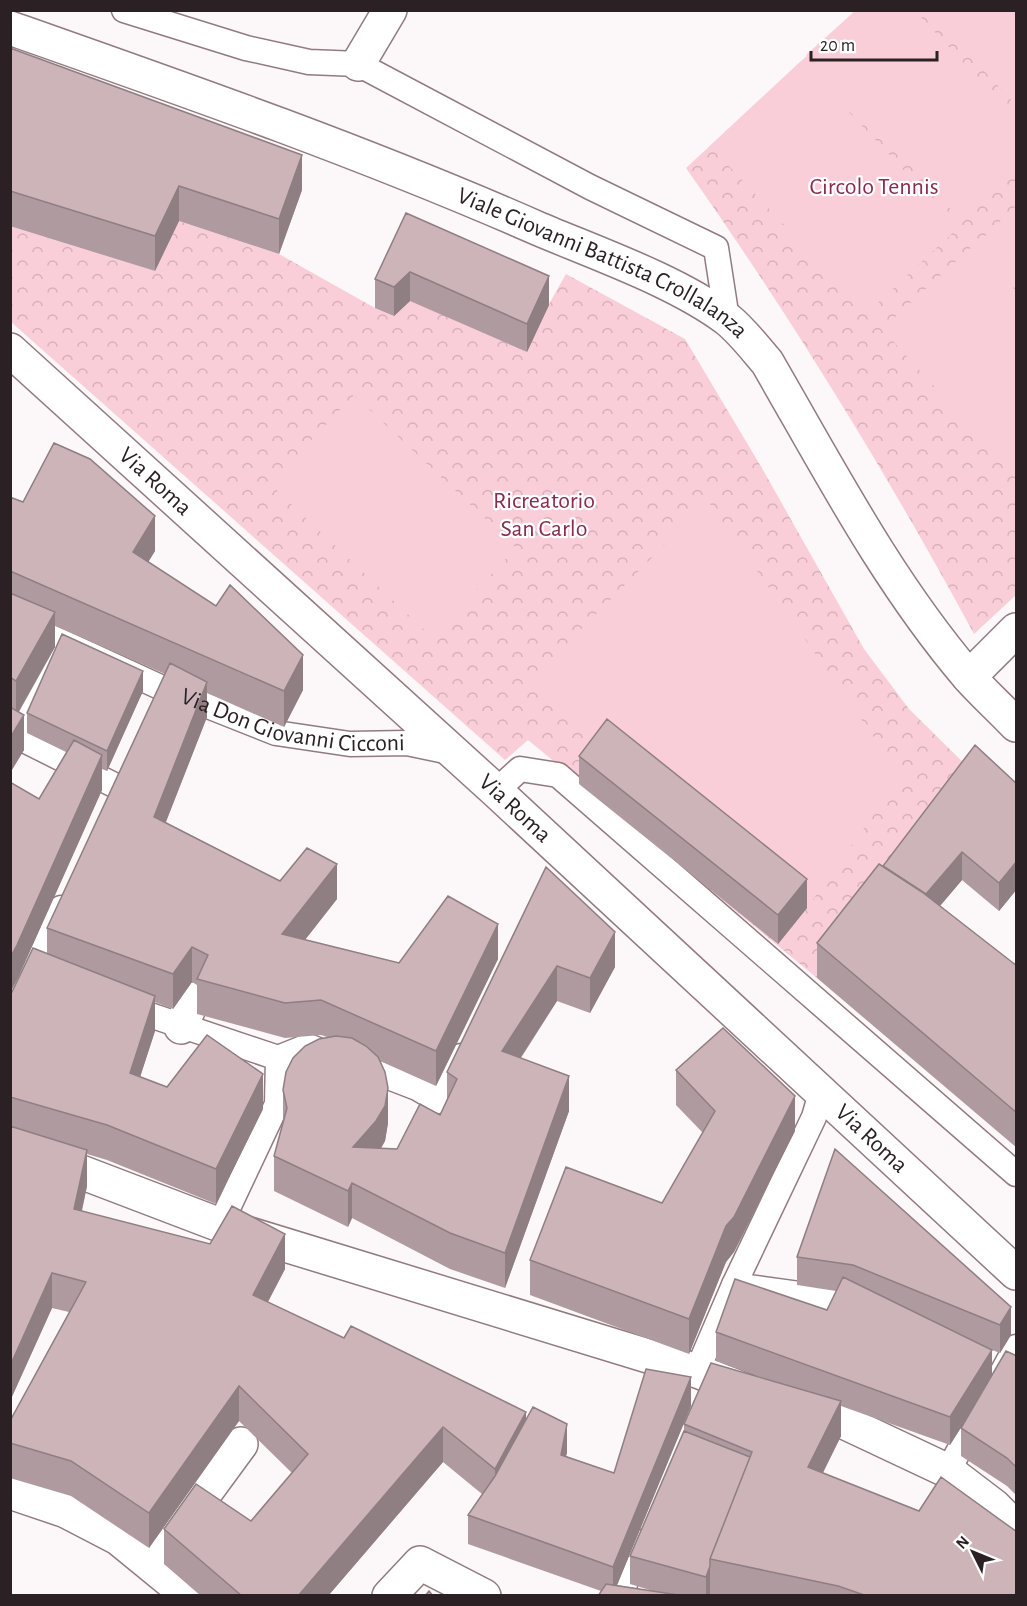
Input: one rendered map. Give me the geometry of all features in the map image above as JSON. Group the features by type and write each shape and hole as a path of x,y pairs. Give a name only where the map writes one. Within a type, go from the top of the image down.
{"street":[{"path":"358,64 390,10"},
{"name":"Viale Giovanni Battista Crollalanza","path":"10,28 314,136 450,189 670,287 727,319 746,336 767,362 880,556 924,620 969,677 1017,725"},
{"name":"Via Roma","path":"10,350 450,752 496,791 554,858 821,1093 1017,1273"},
{"path":"969,677 1017,630"},
{"path":"10,1145 220,1224 703,1384 846,1423 948,1471 994,1506 1017,1528"},
{"path":"153,1564 241,1444"},
{"path":"10,1492 66,1511 118,1538 153,1564 189,1596"},
{"path":"389,1596 420,1563 484,1596"}],"lane":[{"path":"124,10 246,48 309,62 358,64 590,188 716,248 727,319"},
{"name":"Via Don Giovanni Cicconi","path":"10,618 160,687 276,733 350,744 407,742 450,752"},
{"path":"63,642 11,734 111,796 126,764"},
{"path":"150,709 160,687"},
{"path":"496,791 520,769 558,775 1017,1174"},
{"path":"10,1014 42,976 69,890"},
{"path":"106,999 187,1013 278,1058 309,1046 417,1088 439,1101 470,1037"},
{"path":"220,1224 277,1104 278,1058"},
{"path":"703,1384 734,1285 814,1117 821,1093"},
{"path":"734,1285 843,1300 886,1318"},
{"path":"948,1471 993,1365 1017,1347"},
{"path":"620,1596 652,1520"}],"green space":[{"name":"Circolo Tennis","path":"855,11 1016,11 1016,595 974,634 907,514 837,397 763,281 686,168"},
{"path":"855,11 915,11 1016,119 1016,171 963,222 806,55"},
{"path":"928,11 1016,11 1016,105"},
{"path":"801,61 958,228 867,313 710,146"},
{"path":"1016,206 1016,279 981,240"},
{"name":"Ricreatorio San Carlo","path":"179,221 279,254 375,308 406,241 549,304 566,274 685,339 763,470 864,649 909,709 975,774 817,978 528,740 505,760 11,322 11,225 155,271"},
{"path":"974,245 1016,291 1016,476 882,329"},
{"path":"354,395 516,548 432,637 270,484"},
{"path":"708,501 901,776 807,908 607,748 533,678"}],"building":[{"path":"10,48 302,155 279,219 179,186 155,236 10,191"},
{"path":"406,213 549,276 527,324 410,272 394,287 375,279"},
{"path":"54,443 90,459 155,516 133,552 216,606 230,585 303,655 284,691 10,571 10,497 23,502"},
{"path":"10,593 55,612 16,681 10,677"},
{"path":"62,634 143,671 107,751 27,713"},
{"path":"170,663 207,682 154,817 280,881 307,848 337,864 282,934 399,963 448,896 498,924 436,1051 321,1000 285,1003 197,979 208,955 192,947 173,974 47,928"},
{"path":"10,707 24,715 10,738"},
{"path":"607,719 807,879 778,915 579,756"},
{"path":"74,740 102,755 10,958 10,782 39,799"},
{"path":"975,745 1017,784 1017,861 999,883 962,852 926,894 883,866"},
{"path":"879,864 922,892 1017,966 1017,1113 817,943"},
{"path":"546,867 615,932 590,978 557,966 502,1051 569,1076 505,1253 450,1233 352,1183 348,1191 274,1156 287,1108 283,1090 286,1072 293,1058 305,1046 319,1039 336,1036 352,1038 366,1046 378,1057 385,1072 388,1088 385,1106 376,1121 353,1147 397,1149 420,1104 440,1115 457,1079 447,1072"},
{"path":"33,948 155,996 130,1073 167,1087 207,1035 263,1074 216,1169 107,1125 10,1097 10,996"},
{"path":"723,1028 795,1096 734,1217 726,1226 689,1319 530,1260 566,1167 662,1203 715,1111 676,1070"},
{"path":"10,1126 87,1150 74,1209 210,1244 232,1206 285,1234 253,1295 344,1338 351,1326 526,1412 495,1469 443,1427 298,1596 242,1596 164,1529 196,1484 251,1521 308,1454 239,1386 149,1513 71,1461 10,1443 10,1421 86,1282 52,1273 10,1366"},
{"path":"835,1149 1011,1307 1000,1325 853,1265 797,1257"},
{"path":"843,1277 992,1350 950,1417 716,1332 735,1279 827,1310"},
{"path":"1006,1351 1017,1356 1017,1468 1007,1458 961,1428"},
{"path":"711,1363 841,1401 808,1467 919,1511 941,1477 1017,1532 1017,1596 867,1596 838,1586 710,1559 752,1452 684,1424"},
{"path":"646,1369 691,1377 613,1567 468,1515 495,1476 533,1407 567,1424 561,1455 614,1473"},
{"path":"684,1431 750,1457 710,1559 706,1577 630,1556"},
{"path":"606,1584 685,1596 598,1596"}]}
